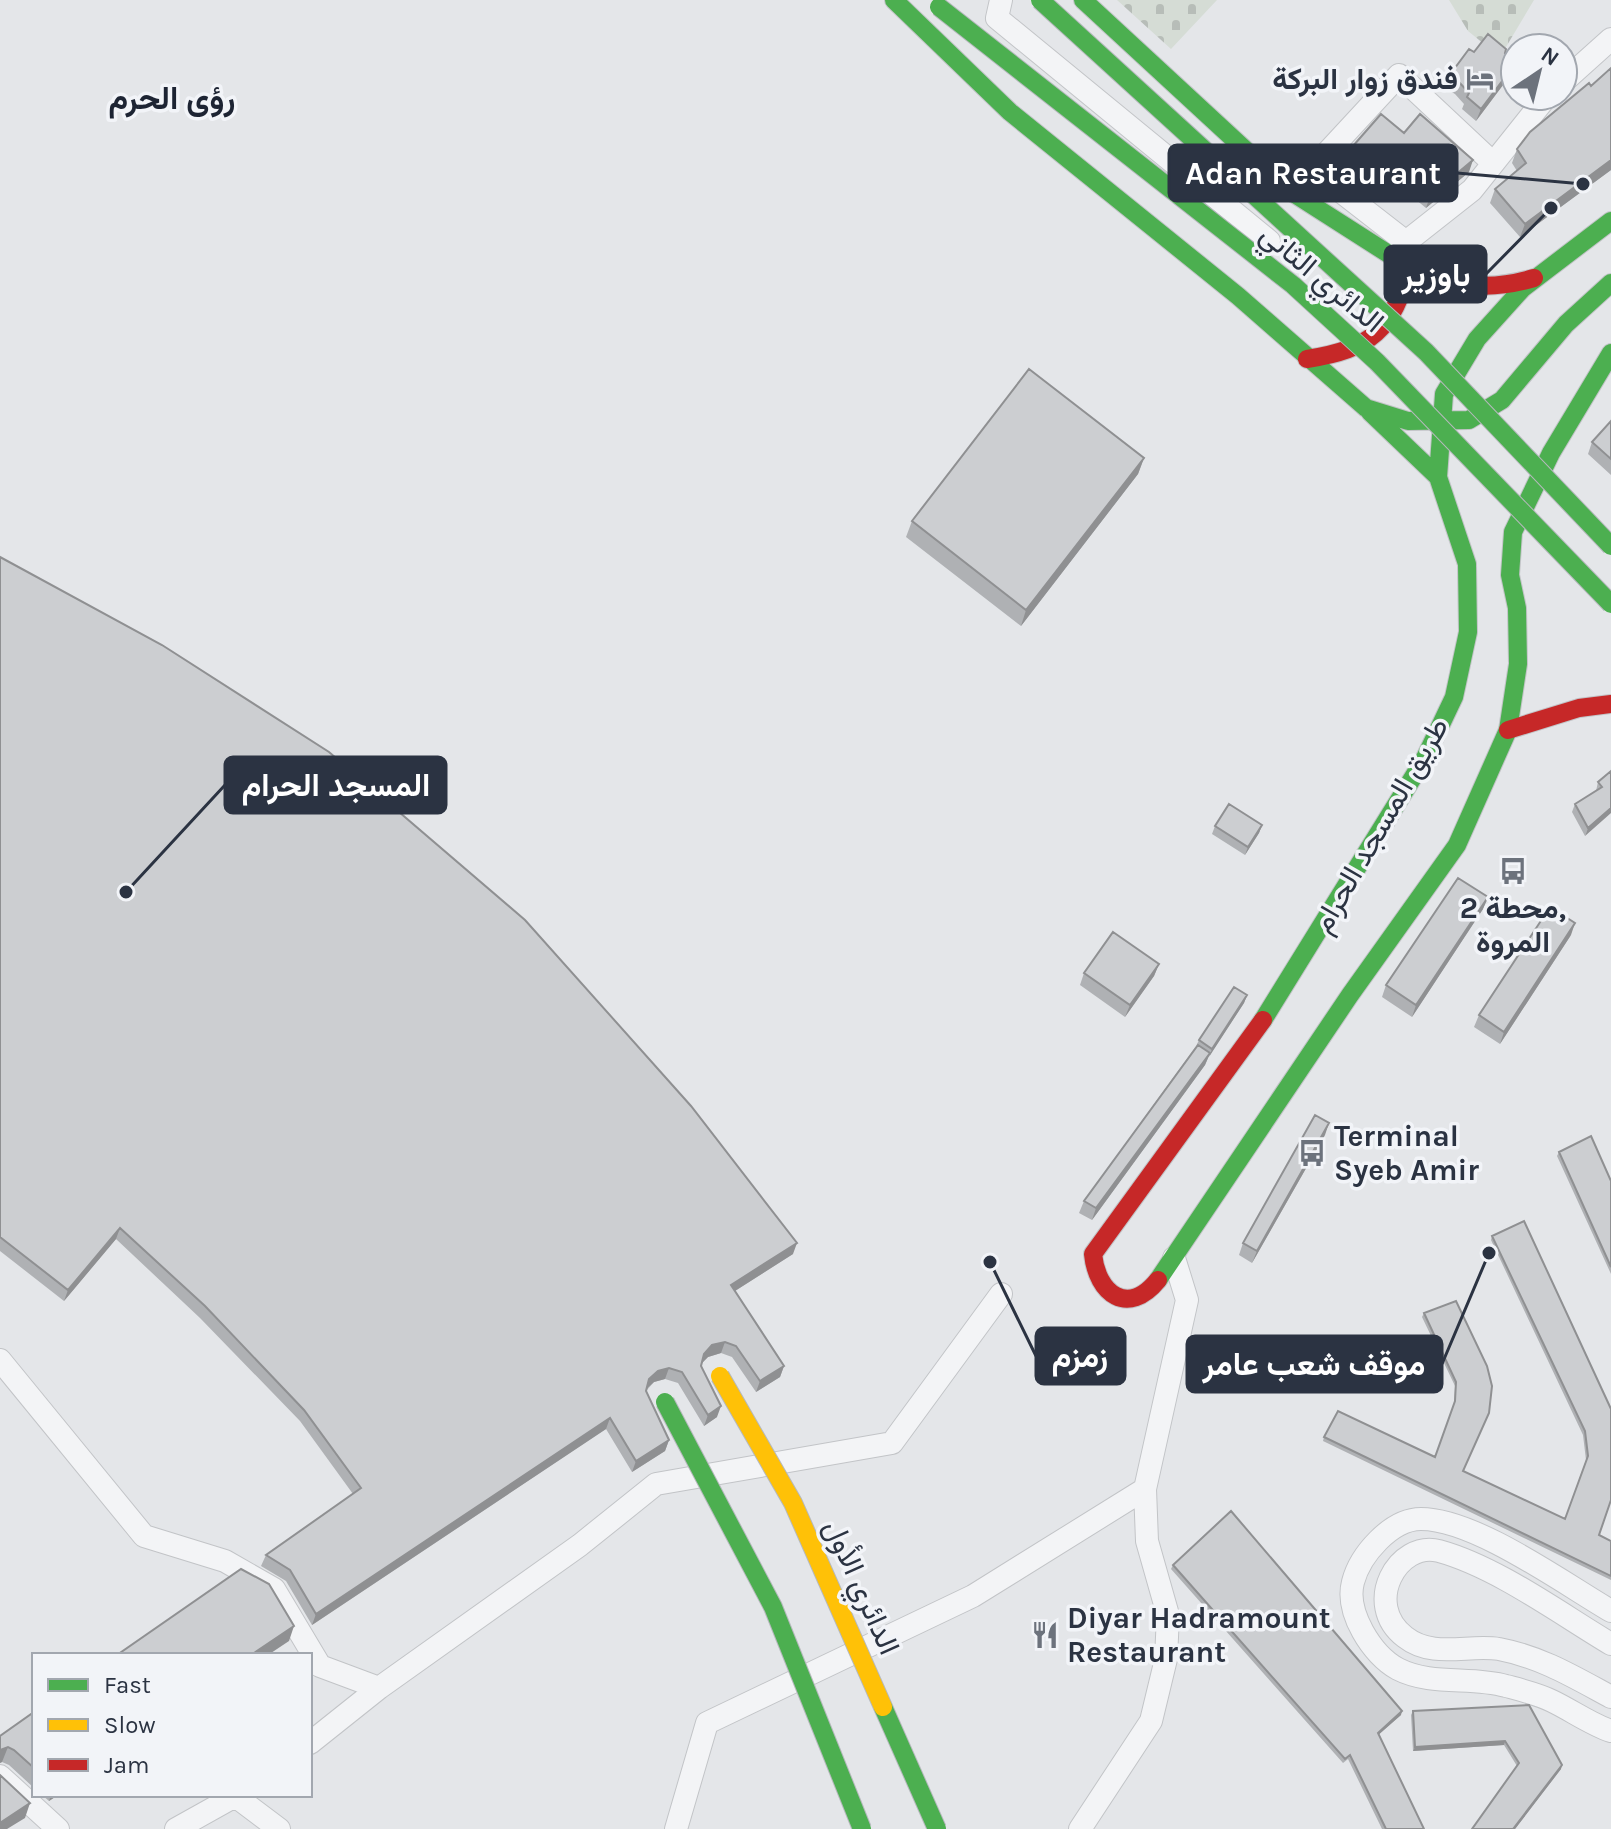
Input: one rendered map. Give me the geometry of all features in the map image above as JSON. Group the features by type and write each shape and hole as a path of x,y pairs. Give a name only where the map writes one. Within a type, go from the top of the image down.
{"main road":[{"path":"894,0 920,29 1039,137 1228,288 1366,408 1438,477"},
{"name":"الدائري الثاني","path":"1040,0 1426,352 1611,546"},
{"path":"1083,0 1290,191 1409,267 1445,283 1471,289 1500,289 1536,278"},
{"name":"الدائري الثاني","path":"934,4 1293,285 1377,362 1611,604"},
{"name":"طريق المسجد الحرام","path":"1611,221 1536,278 1477,339 1444,394 1438,477 1467,564 1468,632 1454,697 1425,758 1258,1029 1093,1254 1094,1276 1105,1290 1121,1298 1146,1292 1174,1258 1350,995 1457,845 1508,730 1518,664 1517,608 1510,575 1513,532 1551,453 1611,353"},
{"path":"1307,359 1348,354 1380,332 1401,304 1409,267"},
{"path":"1536,278 1528,300 1533,315 1548,326 1566,324"},
{"path":"1366,408 1408,421 1469,420 1502,400 1566,324 1611,283"},
{"path":"1508,730 1579,708 1611,704"},
{"name":"الدائري الأول","path":"720,1376 793,1503 937,1829"},
{"path":"665,1402 773,1607 862,1829"}],"street":[{"path":"1001,0 997,18 1380,332"},
{"path":"1579,68 1611,39"},
{"path":"1409,267 1406,242 1312,169 1399,75 1493,163"},
{"path":"1406,242 1472,190 1534,112"},
{"path":"1080,1829 1151,1721 1166,1659 1168,1615 1147,1541 1145,1489 1187,1300 1174,1258"},
{"path":"312,1741 379,1688 580,1545 656,1484 892,1443 1001,1294"},
{"path":"0,1360 144,1536 225,1561 274,1589 320,1666 379,1688"},
{"path":"676,1829 707,1723 973,1596 1145,1489"},
{"path":"1611,1611 1461,1525 1418,1519 1389,1531 1369,1552 1353,1583 1355,1618 1376,1650 1398,1669 1433,1679 1502,1684 1550,1700 1611,1731"},
{"path":"1611,1644 1476,1565 1435,1550 1412,1554 1393,1573 1383,1595 1389,1622 1406,1638 1428,1649 1496,1649 1543,1660 1611,1697"},
{"path":"0,1776 58,1829"},
{"path":"176,1829 232,1797"},
{"path":"239,1797 279,1829"}],"green space":[{"path":"1117,0 1217,0 1171,49"},
{"path":"1449,0 1534,0 1515,32 1499,32 1499,56 1468,31"}],"building":[{"name":"فندق زوار البركة","path":"1488,34 1499,43 1499,85 1481,109 1467,97 1469,93 1459,82 1449,76 1469,49 1474,52"},
{"path":"1611,68 1611,160 1525,224 1495,189 1526,163 1517,149 1530,132 1554,112 1579,112 1579,91 1589,83 1591,86"},
{"path":"1381,114 1404,133 1420,114 1473,160 1430,196 1398,169 1391,178 1353,146"},
{"path":"1029,369 1144,458 1026,610 912,521"},
{"path":"1611,421 1611,459 1592,442"},
{"path":"0,557 162,645 329,752 525,920 691,1106 797,1243 731,1285 784,1366 760,1381 736,1346 725,1342 712,1345 704,1354 701,1366 721,1406 708,1415 682,1372 669,1368 658,1371 649,1379 646,1391 669,1440 636,1461 610,1418 316,1614 290,1570 266,1555 361,1488 304,1410 205,1306 120,1228 68,1290 0,1237"},
{"path":"1611,771 1611,808 1588,828 1575,804 1602,787 1598,782"},
{"path":"1229,804 1262,825 1248,847 1215,826"},
{"path":"1458,878 1488,897 1416,1005 1386,985"},
{"path":"1550,907 1575,923 1504,1032 1479,1015"},
{"path":"1113,932 1159,964 1130,1005 1084,973"},
{"path":"1234,987 1247,995 1212,1049 1199,1040"},
{"path":"1198,1045 1210,1053 1096,1208 1084,1201"},
{"path":"1315,1115 1329,1123 1257,1251 1243,1243"},
{"path":"1591,1136 1611,1181 1611,1267 1559,1152"},
{"path":"1524,1221 1611,1409 1611,1500 1599,1535 1611,1541 1611,1576 1324,1437 1338,1411 1435,1457 1455,1401 1456,1382 1424,1313 1456,1301 1487,1366 1492,1386 1489,1413 1463,1471 1565,1519 1588,1456 1585,1431 1492,1236"},
{"path":"1231,1511 1402,1711 1378,1733 1424,1829 1386,1829 1350,1755 1345,1759 1173,1565"},
{"path":"241,1569 269,1584 294,1626 254,1653 120,1653"},
{"path":"1529,1705 1562,1765 1513,1829 1472,1829 1519,1763 1505,1741 1415,1747 1413,1711"},
{"path":"32,1713 32,1766 14,1750 8,1747 0,1750 0,1736"},
{"path":"0,1775 30,1803 0,1823"}],"traffic: fast":[{"path":"894,0 1010,112 1238,296 1366,408"},
{"path":"1040,0 1426,352 1611,546"},
{"path":"1083,0 1290,191 1409,267"},
{"path":"939,7 1293,285 1377,362 1611,604"},
{"path":"1263,1020 1425,758 1454,697 1468,632 1467,564 1438,477 1444,394 1477,339 1523,288 1611,221"},
{"path":"1366,408 1408,421 1469,420 1502,400 1566,324 1611,283"},
{"path":"1158,1280 1350,995 1457,845 1508,730 1518,664 1517,608 1510,575 1513,532 1551,453 1611,353"},
{"path":"1370,412 1438,477"},
{"path":"665,1402 773,1607 862,1829"},
{"path":"883,1707 937,1829"}],"traffic: jam":[{"path":"1307,359 1348,349 1376,333 1395,307 1409,267 1440,279 1470,285 1501,285 1534,278"},
{"path":"1508,730 1579,708 1611,704"},
{"path":"1158,1280 1136,1297 1125,1299 1116,1296 1107,1290 1101,1280 1093,1254 1263,1020"}],"traffic: slow":[{"path":"720,1376 793,1503 883,1707"}],"place":[{"name":"فندق زوار البركة","path":"1480,79"},
{"name":"Adan Restaurant","path":"1583,184"},
{"name":"باوزير","path":"1551,208"},
{"name":"محطة 2, المروة","path":"1513,871"},
{"name":"المسجد الحرام","path":"126,892"},
{"name":"Terminal Syeb Amir","path":"1312,1153"},
{"name":"موقف شعب عامر","path":"1489,1253"},
{"name":"زمزم","path":"990,1262"},
{"name":"Diyar Hadramount Restaurant","path":"1045,1635"}],"district":[{"name":"رؤى الحرم","path":"172,98"}]}
